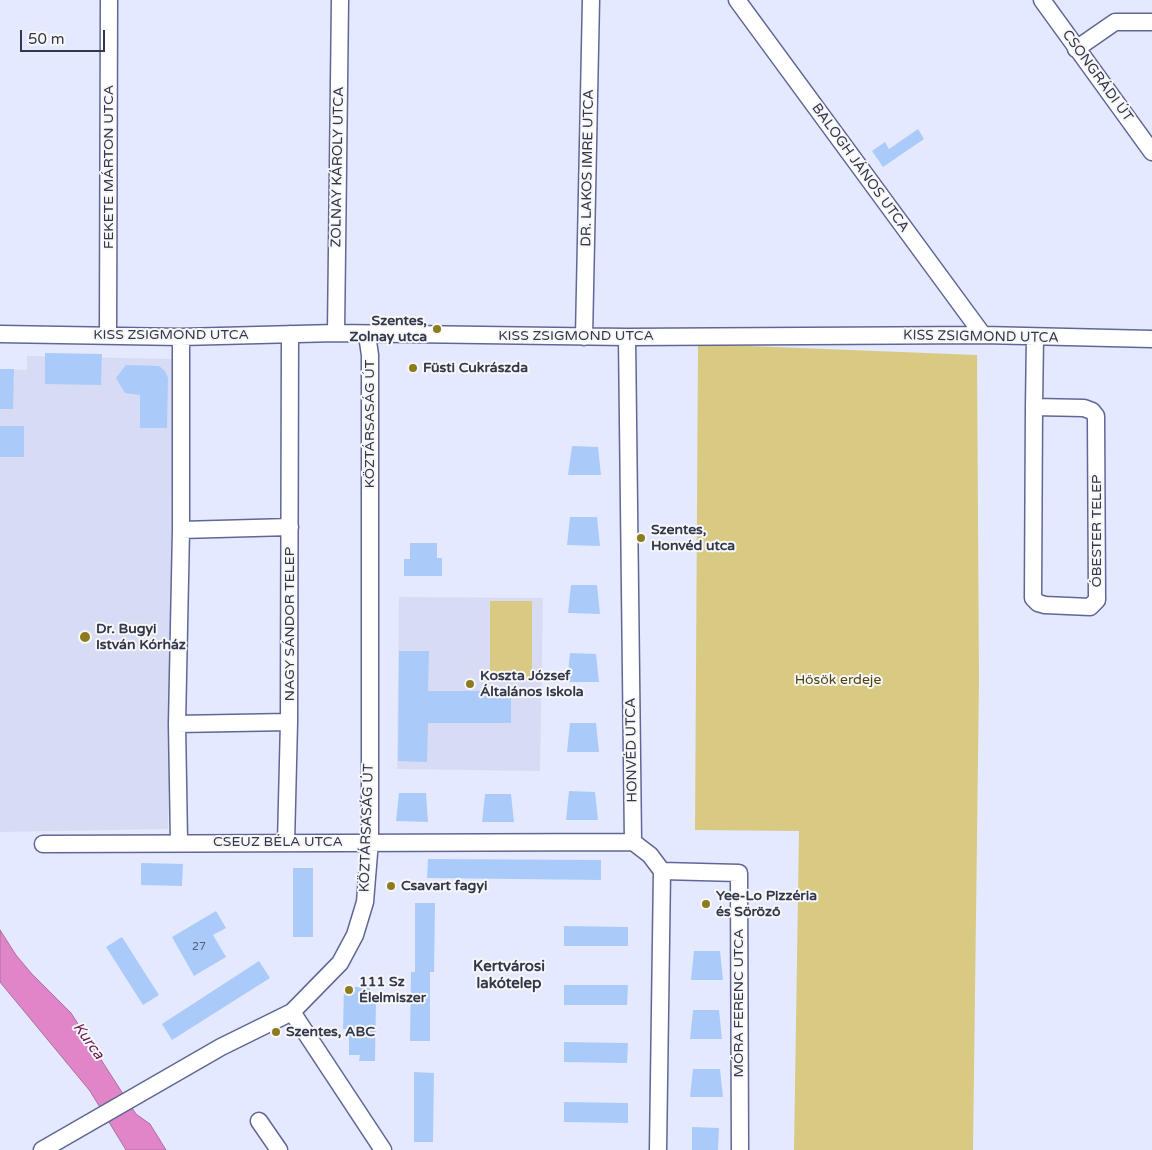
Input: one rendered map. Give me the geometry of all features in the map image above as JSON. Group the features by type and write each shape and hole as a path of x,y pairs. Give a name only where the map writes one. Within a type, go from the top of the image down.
{"street":[{"name":"FEKETE MÁRTON UTCA","path":"108,334 109,0"},
{"name":"ZOLNAY KÁROLY UTCA","path":"336,333 340,0"},
{"name":"DR. LAKOS IMRE UTCA","path":"584,337 591,0"},
{"name":"BALOGH JÁNOS UTCA","path":"737,0 983,335"},
{"name":"CSONGRÁDI ÚT","path":"1042,0 1152,152"},
{"path":"1076,49 1115,22 1152,22"},
{"name":"KISS ZSIGMOND UTCA","path":"0,334 181,336 336,333 584,337 983,335 1152,339"},
{"name":"NAGY SÁNDOR TELEP","path":"286,843 289,722 290,334"},
{"name":"KÖZTÁRSASÁG ÚT","path":"42,1150 221,1047 292,1012 340,963 355,935 366,902 370,841 370,355 367,335"},
{"path":"179,842 177,724 181,530 181,336"},
{"name":"HONVÉD UTCA","path":"627,337 633,842"},
{"name":"ÓBESTER TELEP","path":"1034,407 1084,408 1092,411 1096,416 1097,600 1090,607 1045,605 1038,603 1033,598 1034,407 1035,337"},
{"name":"NAGY SÁNDOR TELEP","path":"181,530 290,527"},
{"name":"NAGY SÁNDOR TELEP","path":"177,724 289,722"},
{"name":"CSEUZ BÉLA UTCA","path":"43,844 370,841 633,842"},
{"path":"633,842 650,855 662,871 658,1150"},
{"name":"MÓRA FERENC UTCA","path":"662,871 739,873 740,1150"},
{"path":"292,1012 383,1150"},
{"path":"259,1121 279,1150"}],"shaded area":[{"name":"Dr. Bugyi István Kórház","path":"27,356 173,359 168,829 0,832 0,369 27,370"},
{"name":"Koszta József Általános Iskola","path":"399,597 543,598 540,771 397,769"}],"green space":[{"name":"Hősök erdeje","path":"698,344 977,355 979,681 973,1150 794,1150 799,831 695,830"},
{"path":"490,601 532,601 532,679 490,679"}],"water":[{"name":"Kurca","path":"0,930 16,955 31,973 71,1013 136,1114 150,1124 166,1150 126,1150 90,1091 0,982"}],"building":[{"path":"918,129 924,139 883,167 872,151 885,142 889,149"},
{"path":"45,353 102,354 101,385 45,384"},
{"path":"126,365 159,366 165,371 168,378 167,428 140,428 140,395 125,393 116,378"},
{"path":"0,369 14,369 13,409 0,409"},
{"path":"0,426 24,426 24,457 0,457"},
{"path":"572,446 598,447 601,475 568,475"},
{"path":"570,517 597,517 600,546 567,545"},
{"path":"410,543 437,543 437,558 442,558 442,576 404,576 404,559 410,559"},
{"path":"571,585 597,585 600,614 568,613"},
{"path":"399,651 429,651 428,691 511,691 511,723 428,723 427,762 398,761"},
{"path":"570,653 596,654 599,682 567,682"},
{"path":"570,723 596,723 599,752 567,752"},
{"path":"569,791 595,792 598,820 566,820"},
{"path":"399,793 426,793 428,822 396,821"},
{"path":"485,794 511,794 514,822 482,822"},
{"path":"428,859 601,860 601,880 427,878"},
{"path":"141,863 183,864 182,886 141,885"},
{"path":"293,868 313,868 313,937 293,937"},
{"path":"415,903 435,903 434,972 430,972 430,1041 410,1041 411,972 415,972"},
{"path":"216,911 226,928 213,935 226,957 194,976 172,937"},
{"path":"564,926 628,927 628,946 564,946"},
{"path":"122,937 159,995 143,1005 106,947"},
{"path":"694,951 720,951 723,980 691,980"},
{"path":"259,961 270,978 172,1040 162,1024"},
{"path":"564,985 628,985 627,1005 564,1005"},
{"path":"344,987 370,987 370,1001 376,1001 375,1061 359,1061 360,1055 349,1055 349,1029 343,1029"},
{"path":"693,1010 719,1010 722,1039 690,1039"},
{"path":"564,1042 628,1043 627,1063 564,1062"},
{"path":"693,1069 720,1069 723,1097 690,1097"},
{"path":"414,1072 434,1073 433,1142 414,1142"},
{"path":"564,1102 628,1103 628,1123 564,1122"},
{"path":"692,1127 719,1128 718,1150 692,1150"}],"place":[{"name":"Szentes, Zolnay utca","path":"437,329"},
{"name":"Füsti Cukrászda","path":"413,368"},
{"name":"Szentes, Honvéd utca","path":"641,538"},
{"name":"Dr. Bugyi István Kórház","path":"85,637"},
{"name":"Koszta József Általános Iskola","path":"470,684"},
{"name":"Csavart fagyi","path":"391,886"},
{"name":"Yee-Lo Pizzéria és Söröző","path":"706,904"},
{"name":"111 Sz Élelmiszer","path":"349,990"},
{"name":"Szentes, ABC","path":"276,1032"}],"district":[{"name":"Kertvárosi lakótelep","path":"509,976"}]}
